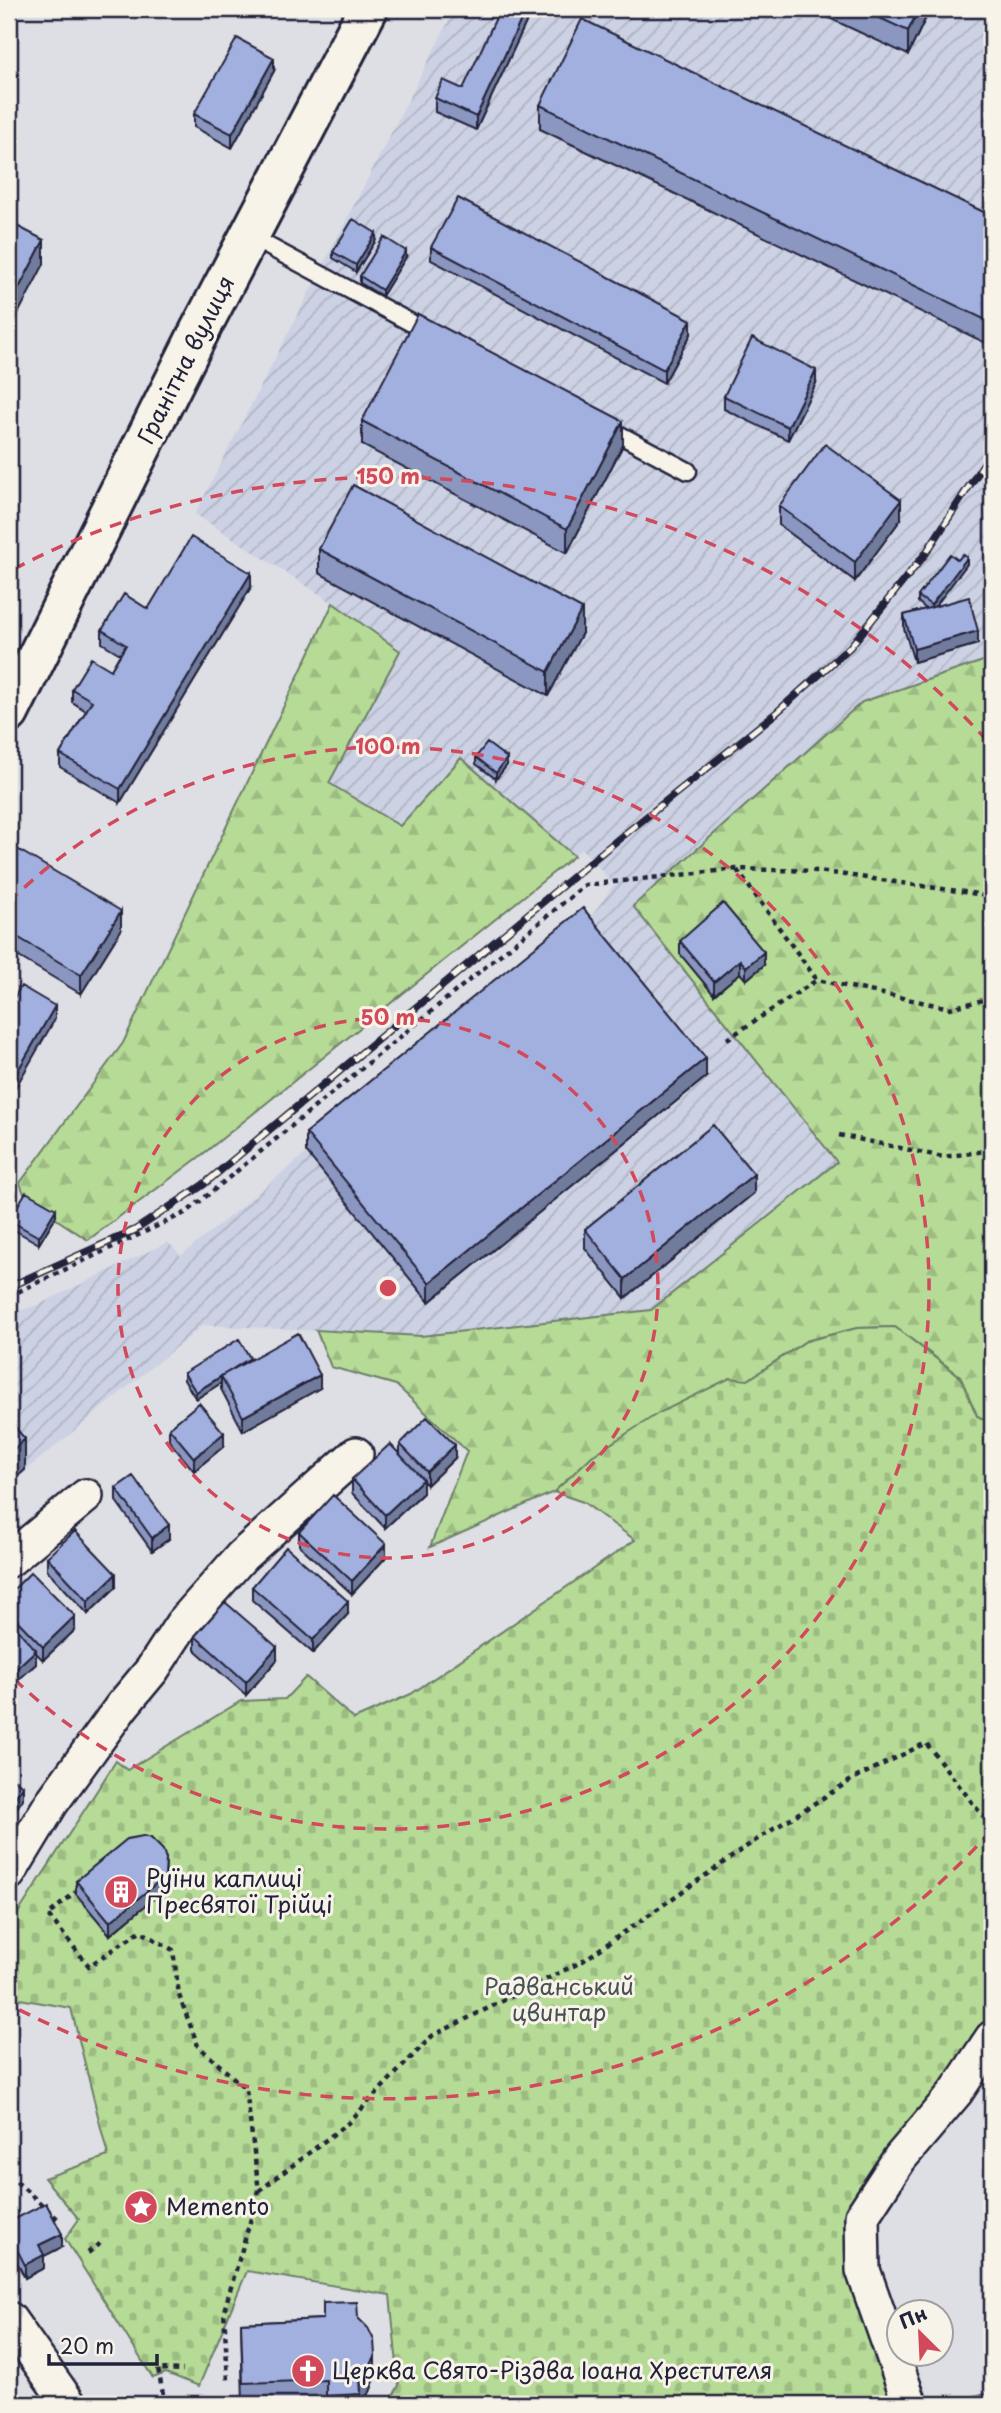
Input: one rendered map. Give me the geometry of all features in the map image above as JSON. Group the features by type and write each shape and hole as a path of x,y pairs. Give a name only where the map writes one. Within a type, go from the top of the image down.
{"street":[{"name":"Гранітна вулиця","path":"9,713 249,236 368,9"},
{"path":"9,1873 52,1802 121,1706 152,1670 182,1624 242,1556 356,1454"},
{"path":"9,1560 86,1496"},
{"path":"911,2404 863,2270 862,2216 900,2158 956,2092 992,2038"},
{"path":"9,2319 69,2404"}],"lane":[{"path":"249,236 440,338"},
{"path":"594,420 688,471"}],"path":[{"path":"9,1296 187,1212 586,885 736,869 818,871 978,894 992,899"},
{"path":"736,869 817,980 950,1008 992,998"},
{"path":"727,1039 817,980"},
{"path":"839,1135 943,1157 992,1150"},
{"path":"259,2191 348,2123 432,2036 583,1961 753,1842 853,1779 926,1744 992,1828"},
{"path":"85,1885 48,1915 89,1966 140,1931 173,1950 179,1995 198,2046 246,2089 259,2191 223,2311 228,2381"},
{"path":"9,2175 59,2220"},
{"path":"88,2253 100,2242"},
{"path":"165,2404 158,2369 183,2370"}],"shaded area":[{"path":"455,9 992,9 992,658 862,702 633,906 837,1162 651,1310 421,1336 203,1325 9,1484 9,1314 38,1305 168,1242 181,1256 583,927 614,885 582,849 198,1158 88,1240 26,1199 20,1183 123,1043 333,603 195,514"}],"green space":[{"path":"333,603 400,651 329,783 400,826 461,758 574,856 198,1158 88,1240 26,1199 20,1183 123,1043"},
{"path":"992,658 992,1423 977,1416 960,1376 895,1327 857,1328 806,1341 748,1380 592,1456 554,1492 430,1547 467,1451 396,1385 331,1367 316,1330 421,1336 651,1310 837,1162 633,906 862,702"},
{"name":"Радванський цвинтар","path":"895,1327 960,1377 977,1416 992,1423 992,2029 844,2227 864,2306 899,2403 594,2399 589,2404 389,2404 399,2385 390,2295 247,2271 199,2386 166,2373 153,2378 65,2239 79,2219 44,2178 108,2156 71,2008 20,1999 9,1988 9,1927 116,1761 127,1770 241,1701 285,1699 306,1677 354,1719 411,1694 635,1540 583,1502 554,1492 592,1456 657,1414 730,1378 748,1380 806,1341 857,1328"}],"building":[{"path":"500,9 526,9 476,117 435,98 443,80 463,89"},
{"path":"860,9 919,9 908,31"},
{"path":"582,19 992,216 992,323 540,105"},
{"path":"237,38 274,58 232,134 194,114"},
{"path":"458,198 691,320 664,370 431,247"},
{"path":"353,219 376,233 356,265 333,252"},
{"path":"9,222 44,240 9,307"},
{"path":"384,237 406,251 382,290 360,276"},
{"path":"418,314 623,421 567,529 362,421"},
{"path":"752,338 816,370 788,427 724,396"},
{"path":"825,444 901,500 855,562 779,506"},
{"path":"353,485 582,609 548,672 319,549"},
{"path":"191,537 251,573 120,789 60,754 92,701 72,689 91,658 111,670 126,645 102,630 124,594 148,609"},
{"path":"950,554 958,560 963,554 967,558 931,605 918,596"},
{"path":"969,597 978,631 914,649 904,615"},
{"path":"487,743 507,758 496,773 476,757"},
{"path":"9,844 121,911 81,975 9,932"},
{"path":"723,903 764,952 746,967 740,960 714,982 680,941"},
{"path":"583,908 706,1058 429,1283 306,1133"},
{"path":"21,986 55,1006 9,1086 9,1006"},
{"path":"713,1125 754,1174 625,1279 585,1229"},
{"path":"26,1192 56,1209 39,1237 9,1220"},
{"path":"298,1333 320,1375 243,1417 221,1376"},
{"path":"239,1339 250,1358 196,1392 184,1373"},
{"path":"199,1403 224,1433 194,1458 169,1428"},
{"path":"427,1417 455,1445 427,1472 400,1444"},
{"path":"9,1420 25,1439 9,1453"},
{"path":"390,1444 423,1479 385,1515 352,1479"},
{"path":"133,1476 169,1525 152,1538 116,1488"},
{"path":"333,1495 386,1544 352,1581 299,1532"},
{"path":"75,1531 116,1574 88,1601 47,1557"},
{"path":"286,1547 348,1601 313,1640 252,1587"},
{"path":"31,1572 75,1616 43,1647 9,1612 9,1594"},
{"path":"225,1602 277,1647 246,1682 195,1636"},
{"path":"9,1620 36,1650 9,1675"},
{"path":"9,1776 23,1786 9,1806"},
{"name":"Руїни каплиці Пресвятої Трійці","path":"143,1836 151,1838 163,1850 166,1859 165,1876 110,1922 76,1881 127,1839"},
{"path":"9,1991 15,1996 9,2003"},
{"path":"46,2203 62,2234 39,2245 44,2255 25,2265 9,2234 9,2222"},
{"name":"Церква Свято-Різдва Іоана Хрестителя","path":"357,2302 358,2318 368,2328 374,2340 375,2355 370,2368 360,2378 361,2394 326,2396 326,2380 243,2383 241,2323 323,2319 323,2303"},
{"path":"992,2392 992,2404 976,2404 975,2396"}],"railway":[{"path":"9,1287 135,1230 203,1185 605,850 776,713 850,647 926,553 992,451"}],"place":[{"name":"Руїни каплиці Пресвятої Трійці","path":"121,1892"},
{"name":"Memento","path":"141,2207"},
{"name":"Церква Свято-Різдва Іоана Хрестителя","path":"308,2371"}]}
